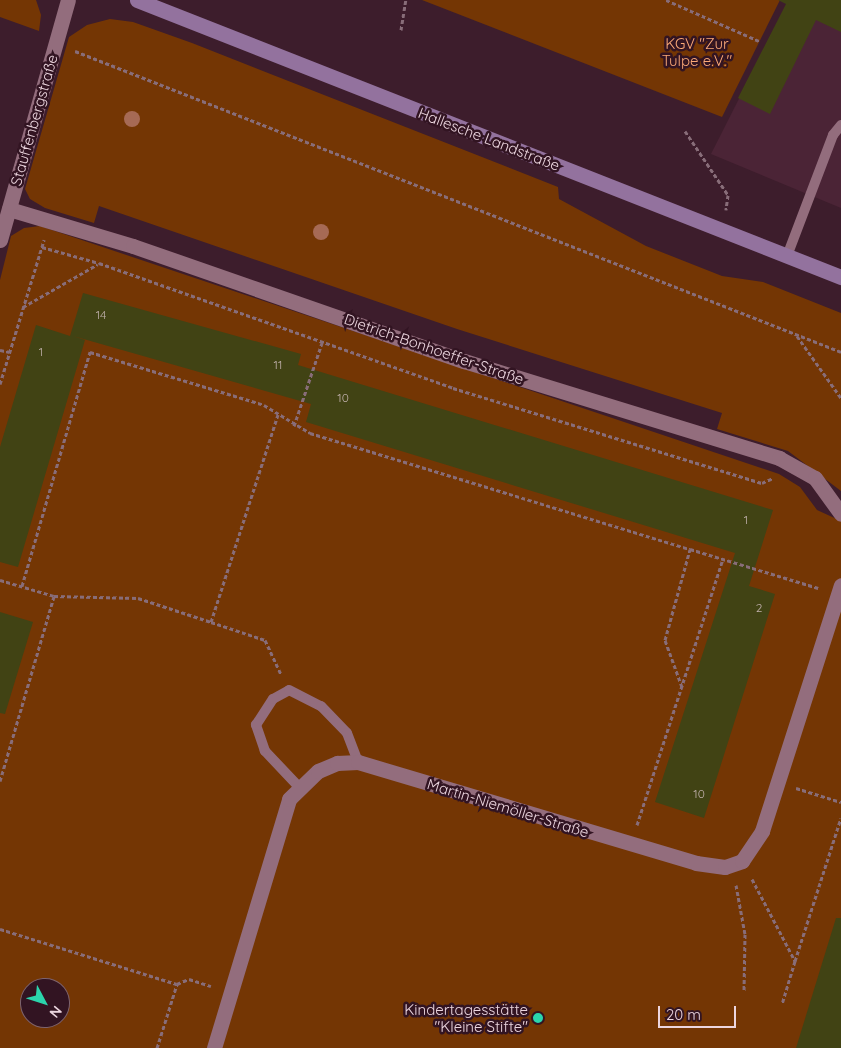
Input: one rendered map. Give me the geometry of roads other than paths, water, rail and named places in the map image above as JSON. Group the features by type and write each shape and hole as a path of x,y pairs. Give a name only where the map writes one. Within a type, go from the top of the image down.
{"main road":[{"name":"Hallesche Landstraße","path":"137,0 841,277"}],"street":[{"name":"Stauffenbergstraße","path":"0,240 68,0"},
{"name":"Dietrich-Bonhoeffer-Straße","path":"9,209 50,220 464,361 779,458 815,478 841,514"},
{"path":"835,623 840,589"},
{"name":"Martin-Niemöller-Straße","path":"214,1048 290,799 299,787 318,771 337,763 358,762 630,845 726,867 742,860 762,831 777,782 835,623"}],"lane":[{"path":"787,256 833,135 841,125"},
{"path":"299,787 265,751 256,725 273,699 289,690 321,706 347,733 358,762"}],"place":[{"name":"Kindertagesstätte \"Kleine Stifte\"","path":"538,1018"}],"park label":[{"name":"KGV \"Zur Tulpe e.V.\"","path":"697,52"}]}
